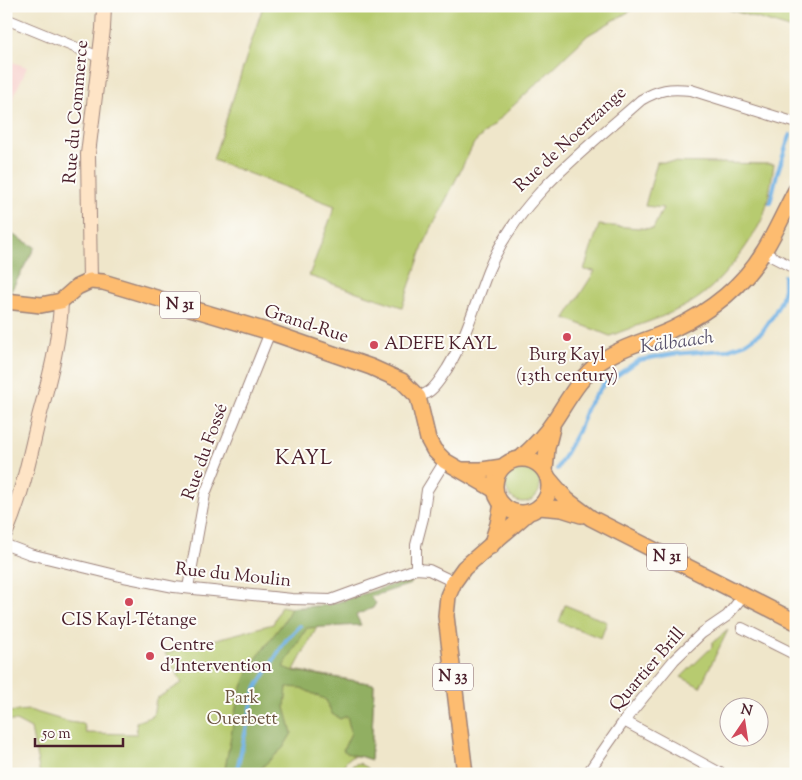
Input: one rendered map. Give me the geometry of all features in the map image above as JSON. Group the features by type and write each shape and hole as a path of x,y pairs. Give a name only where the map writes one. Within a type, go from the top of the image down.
{"main road":[{"path":"520,458 536,443 553,422 582,378 600,362 625,347 672,330 721,300 736,287 763,252 796,190"},
{"path":"6,301 41,305 61,301 77,287 90,281"},
{"name":"Grand-Rue","path":"90,281 114,284 270,332 371,366 402,381 418,397"},
{"path":"418,397 428,439 434,450 445,461 495,490"},
{"path":"547,474 538,464 530,459 520,458 510,461 497,474 495,490 502,504 510,510 519,513 534,510 546,500 549,489 547,448 553,422"},
{"path":"459,470 482,470 502,467"},
{"name":"N 31","path":"547,474 568,500 591,518"},
{"path":"491,546 502,504"},
{"name":"N 31","path":"534,510 562,509 591,518 796,622"},
{"name":"N 33","path":"466,774 446,616 448,596 454,582 464,568 511,529 518,520 534,510"}],"street":[{"name":"Rue du Commerce","path":"90,281 88,154 104,6"},
{"path":"6,19 99,57"},
{"name":"Rue de Noertzange","path":"418,397 431,390 439,381 456,354 488,270 516,221 536,196 640,100 657,90 674,88 691,90 796,123"},
{"path":"763,252 796,269"},
{"path":"6,532 24,482 60,321 61,301"},
{"name":"Rue du Fossé","path":"188,588 205,494 270,332"},
{"path":"445,461 427,490 416,552 416,569 429,570 454,582"},
{"name":"Rue du Moulin","path":"6,545 30,554 124,577 188,588 292,599 331,600 416,569"},
{"name":"Quartier Brill","path":"587,774 624,721 674,660 702,633 727,616 743,596"},
{"path":"742,628 794,651"},
{"path":"624,721 722,774"}],"shaded area":[{"path":"6,60 27,67 14,96 6,123"}],"green space":[{"path":"263,6 639,6 588,35 474,143 424,244 402,307 309,276 335,206 213,160"},
{"path":"717,6 796,6 796,30"},
{"path":"657,162 774,164 767,204 758,228 723,276 702,295 672,312 610,336 565,318 595,271 584,270 599,225 653,229 663,208 645,206"},
{"path":"6,231 35,247 11,291 6,290"},
{"path":"523,468 535,473 540,485 535,497 523,502 511,497 506,485 511,473"},
{"path":"411,579 411,584 370,597 376,603 373,608 356,615 361,625 307,628 283,667 294,671 374,684 371,760 349,754 343,750 351,733 347,716 340,719 332,714 326,700 301,688 287,687 285,707 292,733 283,748 258,771 258,774 224,774 238,697 250,667 285,620 291,608 329,605"},
{"name":"Park Ouerbett","path":"329,605 294,670 374,684 371,760 361,756 352,757 345,763 342,774 40,774 31,729 16,721 6,721 6,712 29,710 69,722 84,724 86,733 137,734 136,722 153,716 156,699 182,683 165,653 273,624 281,606 292,608"},
{"path":"565,605 607,622 601,638 559,622"},
{"path":"728,630 700,687 681,677 712,647 712,643"},
{"path":"359,763 368,768 369,774 349,774 353,765"}],"waterway":[{"name":"Kälbaach","path":"770,203 790,135"},
{"name":"Kälbaach","path":"557,469 578,431 587,407 603,385 639,360 673,354 726,350 746,343 762,332 773,316 781,301 784,289 784,276"},
{"name":"Kälbaach","path":"236,774 255,690 286,640 300,626"}],"place":[{"name":"Burg Kayl (13th century)","path":"567,337"},
{"name":"ADEFE KAYL","path":"374,345"},
{"name":"CIS Kayl-Tétange","path":"129,602"},
{"name":"Centre d'Intervention","path":"150,656"}],"district":[{"name":"KAYL","path":"304,459"}]}
